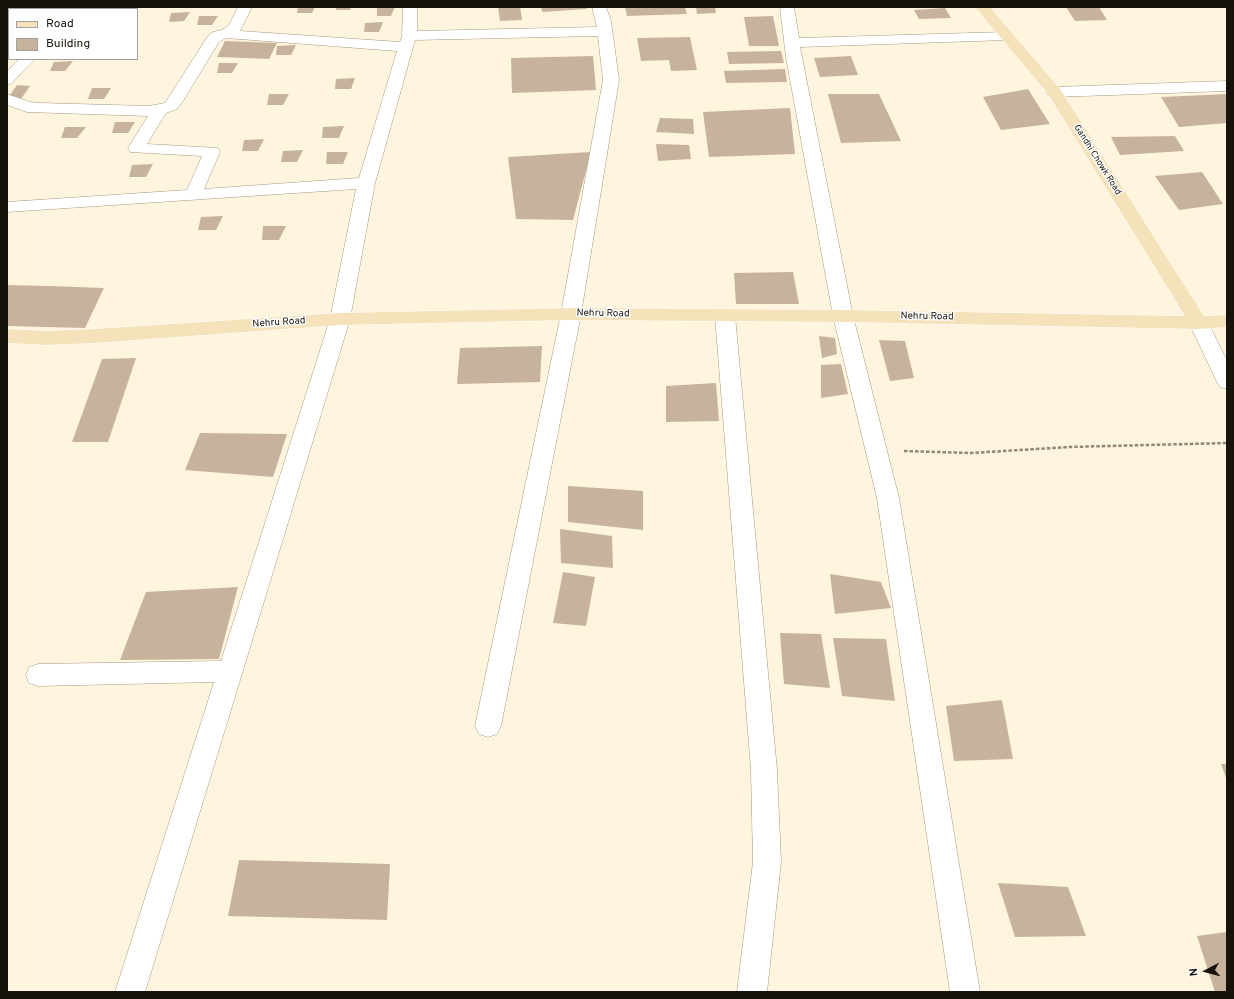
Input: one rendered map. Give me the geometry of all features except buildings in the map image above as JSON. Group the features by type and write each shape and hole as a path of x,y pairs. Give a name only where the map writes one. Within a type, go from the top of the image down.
{"main road":[{"name":"Gandhi Chowk Road","path":"982,7 1054,92 1199,323"},
{"name":"Nehru Road","path":"7,336 46,338 95,336 340,319 571,314 843,316 1199,323 1227,321"}],"street":[{"path":"226,34 235,27 245,7"},
{"path":"130,992 340,319 366,183 407,41 410,7"},
{"path":"488,726 571,314 611,80 604,21 599,7"},
{"path":"787,7 792,43 843,316 877,451 889,506 965,992"},
{"path":"7,99 27,107 39,108 160,110 172,106 213,39 218,35 226,34 407,41 605,31"},
{"path":"792,43 1006,36"},
{"path":"7,80 26,60"},
{"path":"1054,92 1227,86"},
{"path":"160,110 136,148 212,152 192,195"},
{"path":"7,207 366,183"},
{"path":"725,316 764,770 767,862 752,992"},
{"path":"1199,323 1227,382"},
{"path":"38,675 230,671"}],"path":[{"path":"877,451 971,453 1070,447 1227,443"}]}
